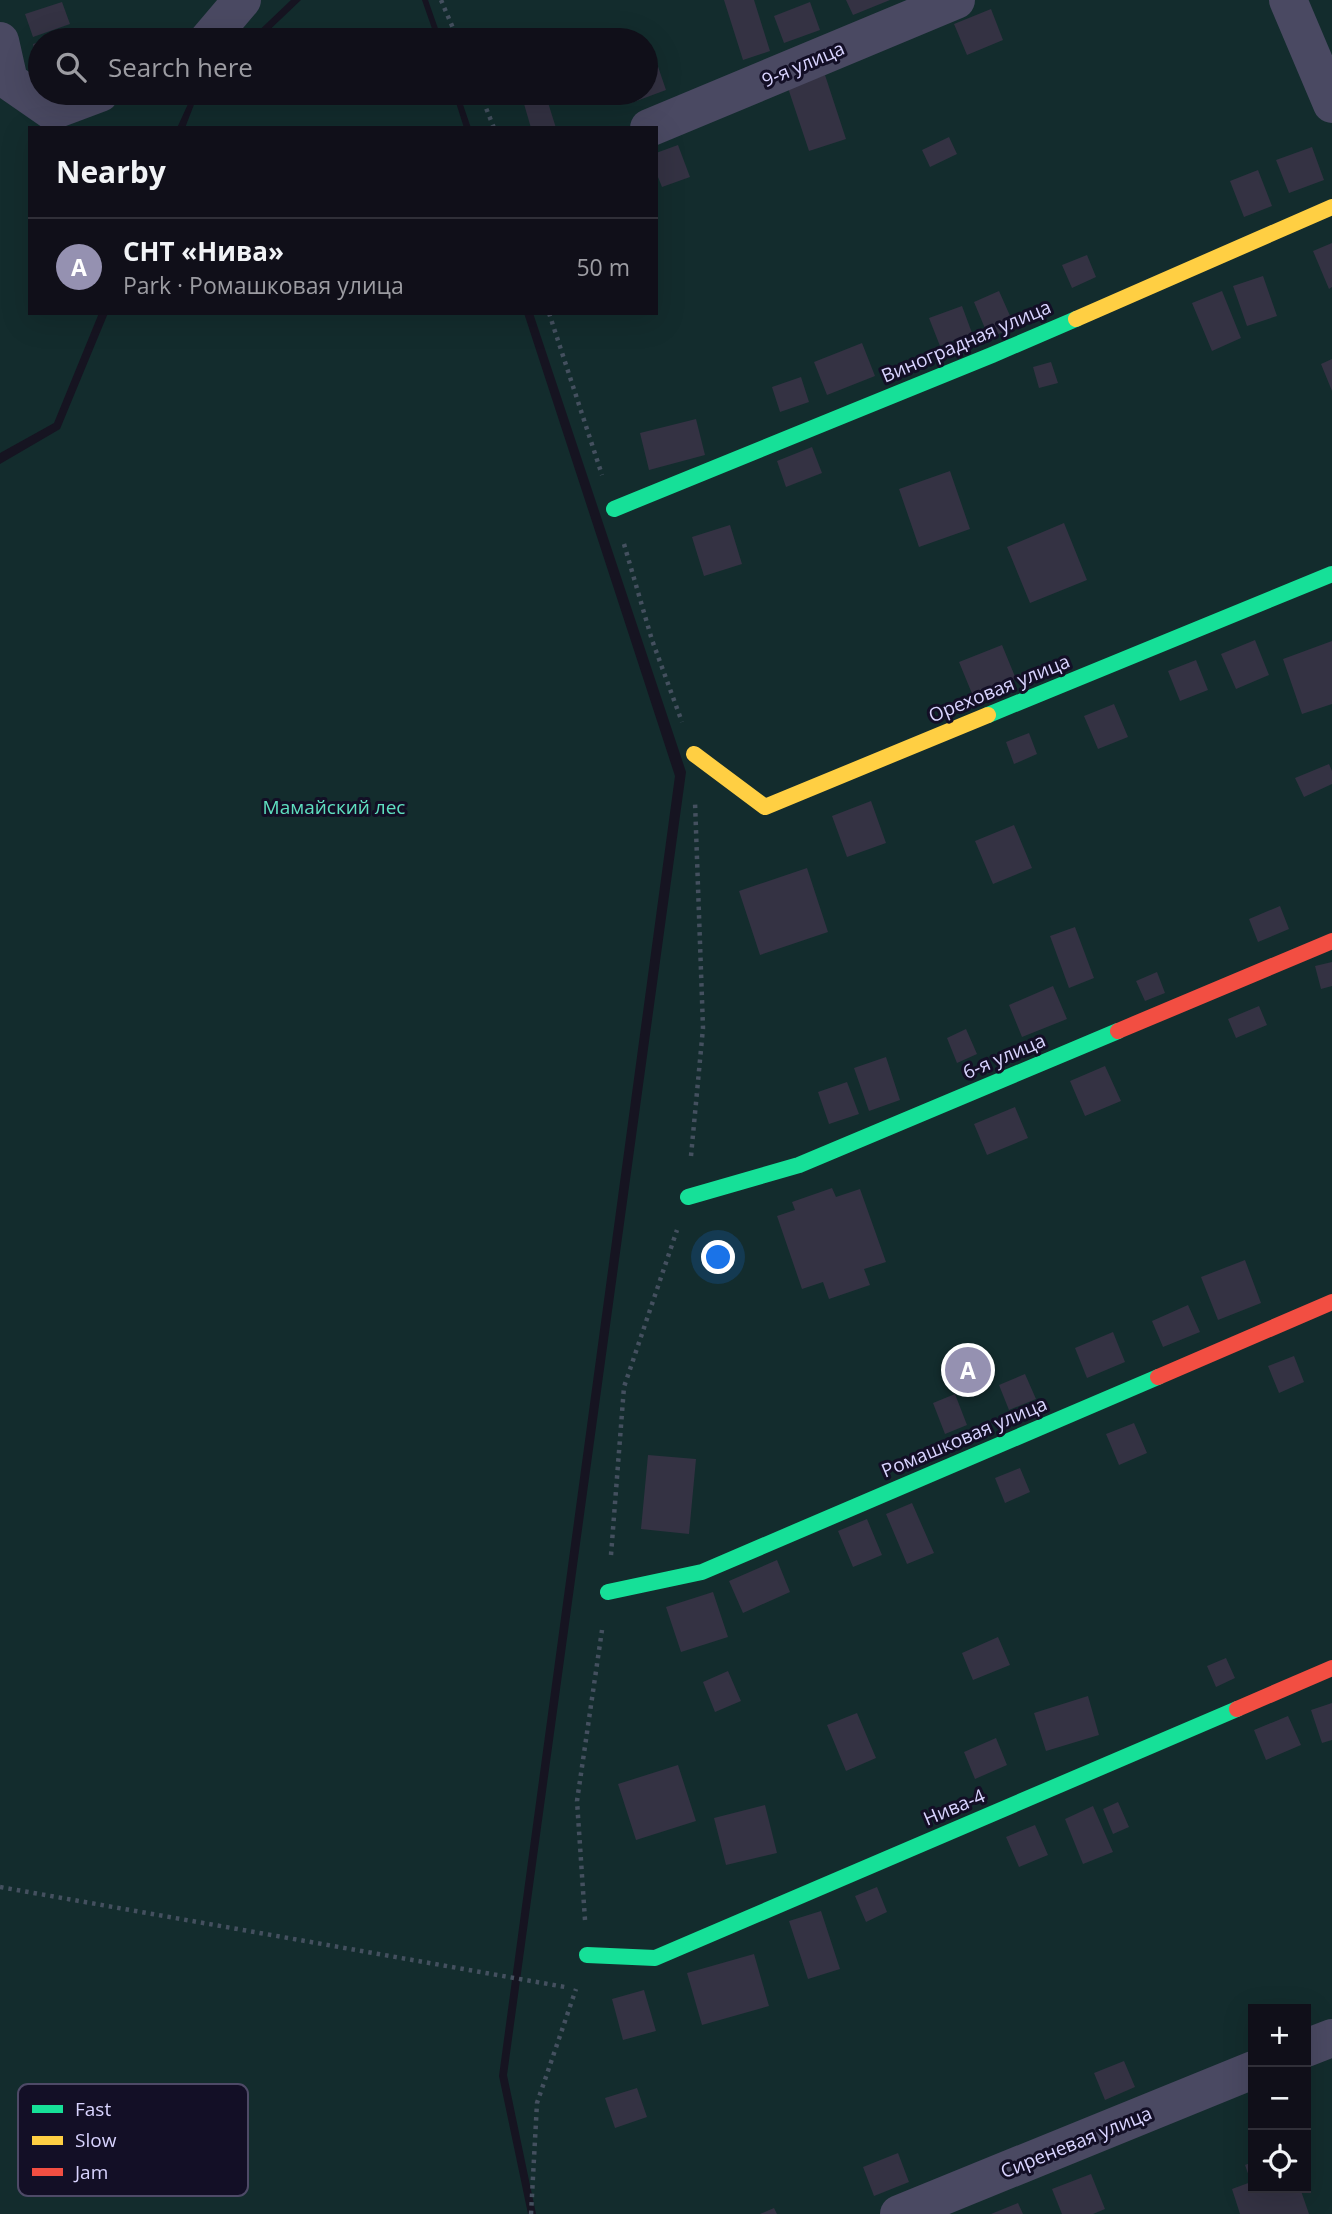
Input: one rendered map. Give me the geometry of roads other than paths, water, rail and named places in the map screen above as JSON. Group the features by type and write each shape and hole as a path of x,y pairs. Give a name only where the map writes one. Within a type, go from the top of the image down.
{"street":[{"path":"218,28 242,0"},
{"name":"9-я улица","path":"654,126 956,0"},
{"path":"1289,0 1332,104"},
{"path":"0,41 9,80 28,94"},
{"path":"44,105 52,111 68,105"},
{"name":"Виноградная улица","path":"614,509 992,355 1332,207"},
{"name":"Ореховая улица","path":"694,754 765,807 1332,574"},
{"name":"6-я улица","path":"688,1197 799,1165 1332,941"},
{"name":"Ромашковая улица","path":"608,1592 702,1572 1332,1302"},
{"name":"Нива-4","path":"587,1955 655,1958 1332,1668"},
{"path":"1311,2047 1332,2038"},
{"name":"Сиреневая улица","path":"898,2214 1248,2072"}],"place":[{"name":"СНТ «Нива»","path":"968,1370"}],"park label":[{"name":"Мамайский лес","path":"334,807"}]}
